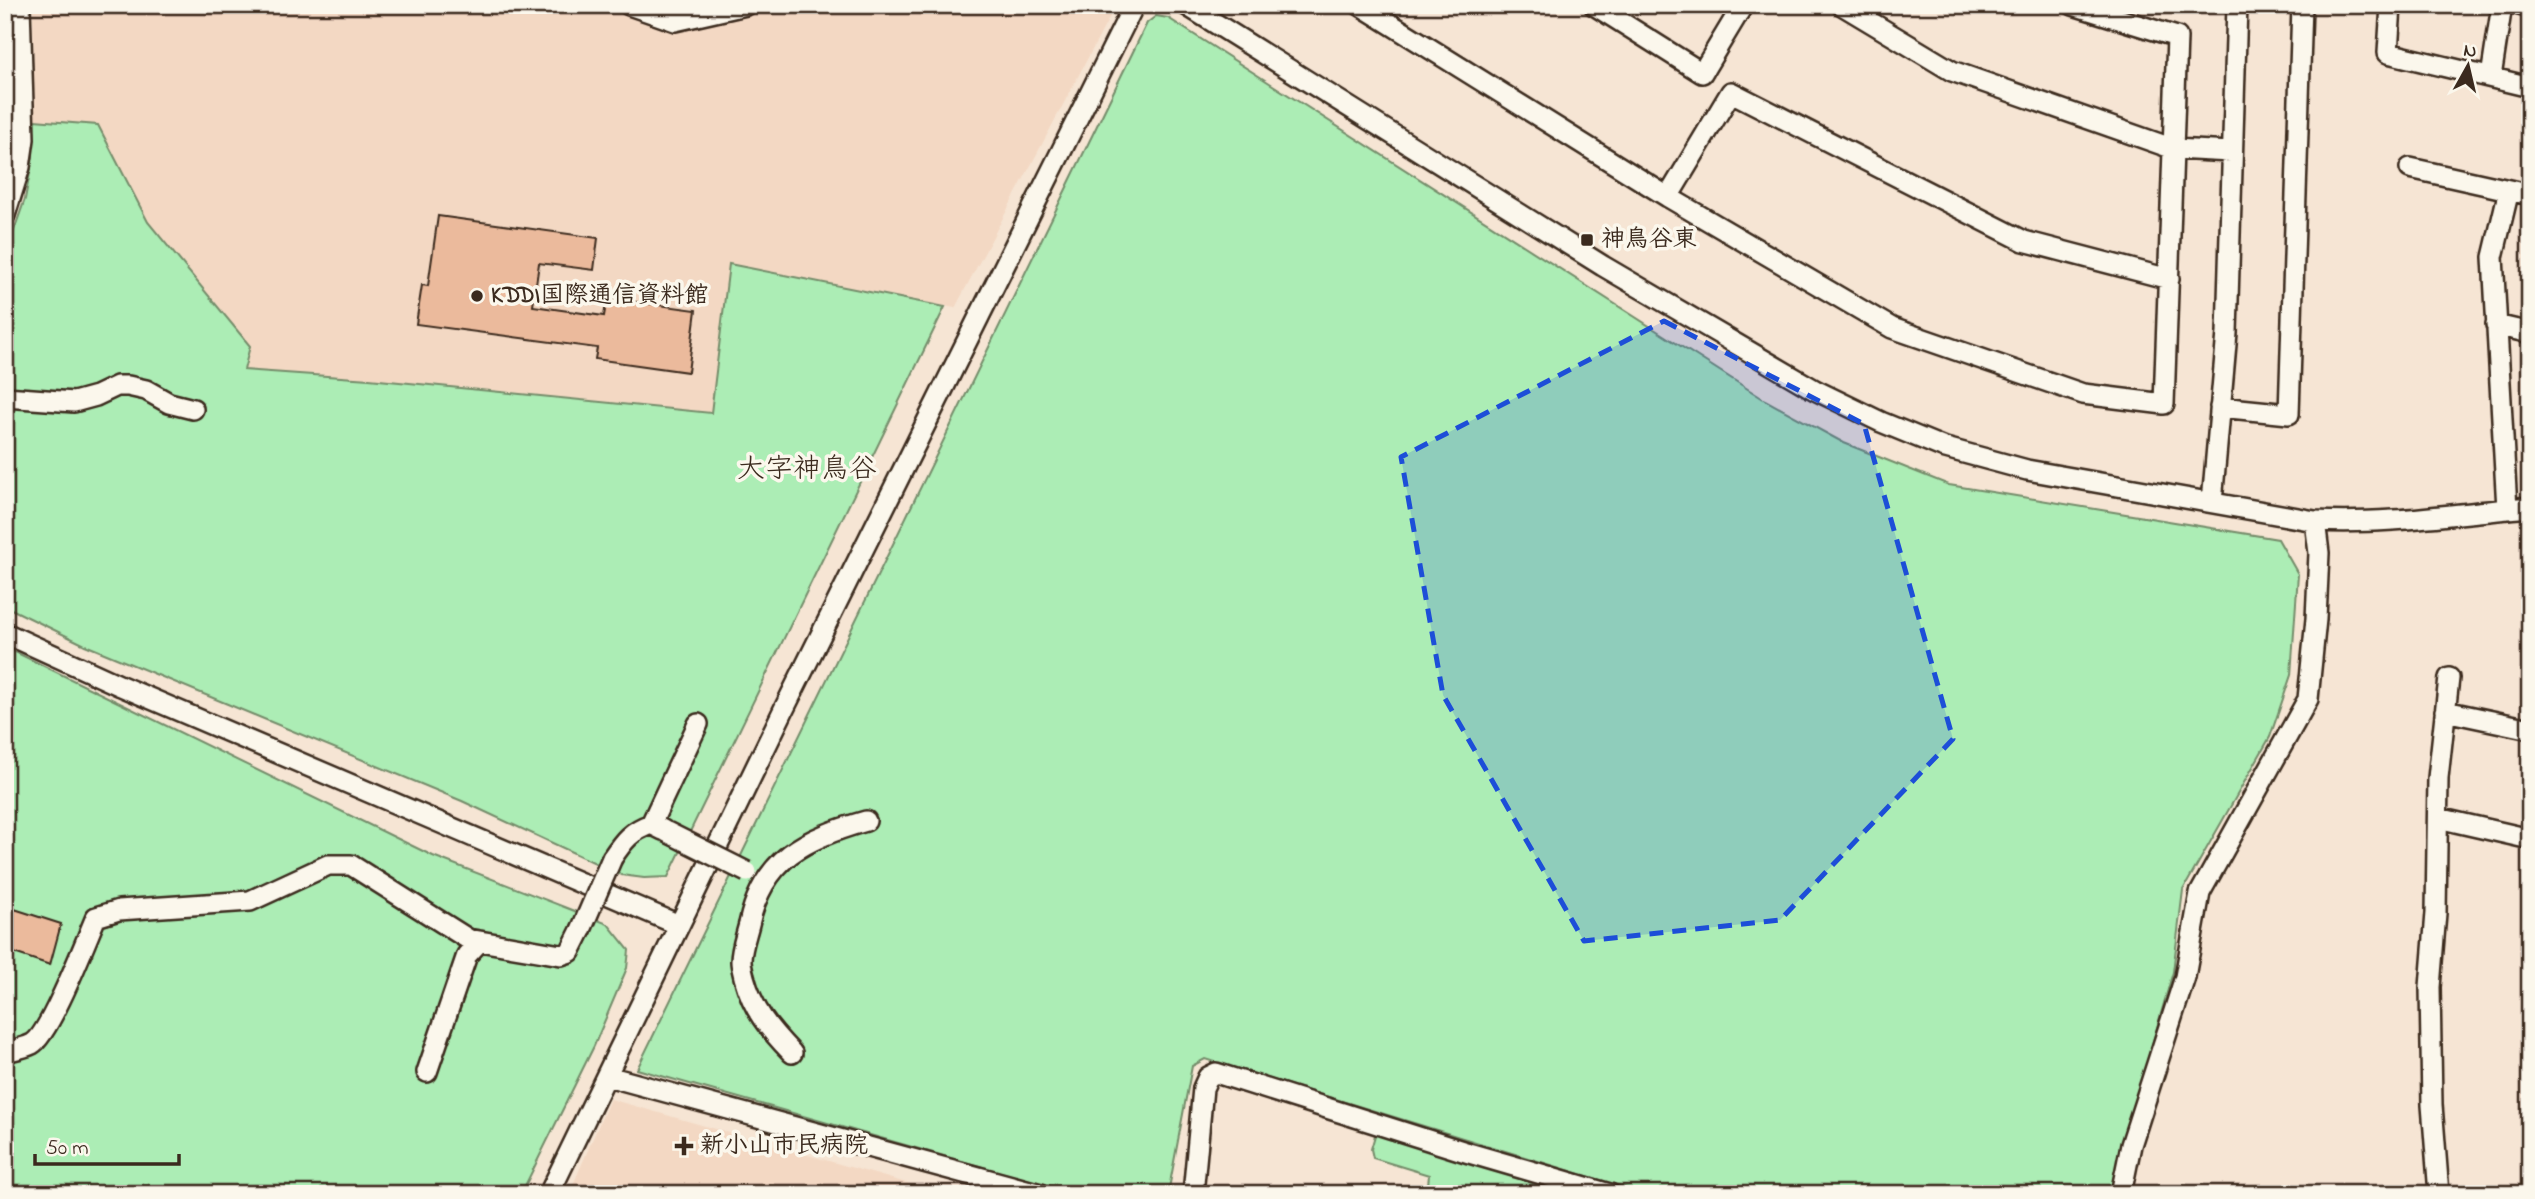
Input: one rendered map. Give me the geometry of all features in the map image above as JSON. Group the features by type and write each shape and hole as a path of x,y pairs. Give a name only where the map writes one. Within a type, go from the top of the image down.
{"street":[{"path":"5,215 20,167 24,139 20,5"},
{"path":"629,5 676,21 746,5"},
{"path":"550,1194 784,709 1134,5"},
{"path":"1186,5 1603,266 1815,390 1881,422 1942,447 2027,470 2315,521 2376,522 2530,507"},
{"path":"1360,5 1668,197 1892,328 2082,394 2164,404 2177,37 2073,5"},
{"path":"1594,5 1702,73 1743,5"},
{"path":"1842,5 1952,71 2174,149 2231,152"},
{"path":"2212,502 2227,333 2237,5"},
{"path":"2220,407 2289,414 2302,5"},
{"path":"2391,5 2388,53 2530,87"},
{"path":"2491,77 2502,5"},
{"path":"2519,5 2530,8"},
{"path":"1668,197 1731,92 2024,242 2169,279"},
{"path":"2410,168 2530,195"},
{"path":"2507,509 2493,257 2509,190"},
{"path":"2496,324 2530,333"},
{"path":"5,397 74,402 117,386 128,386 146,390 169,403 193,409"},
{"path":"2121,1194 2131,1145 2185,977 2200,893 2308,699 2319,553 2315,521"},
{"path":"5,632 121,686 679,925"},
{"path":"2439,1194 2432,1105 2430,987 2436,913 2438,778 2449,678"},
{"path":"2445,711 2530,729"},
{"path":"659,828 698,724"},
{"path":"2438,818 2530,839"},
{"path":"755,877 826,832 866,821"},
{"path":"5,1052 33,1044 43,1032 72,976 96,917 119,910 250,901 328,865 351,865 468,939 561,955 570,952 612,858 626,837 637,829 659,828 755,877"},
{"path":"755,877 751,913 740,962 748,992 763,1023 792,1053"},
{"path":"427,1072 467,955 480,942"},
{"path":"1193,1194 1203,1088 1208,1077 1216,1073 1469,1153 1610,1194"},
{"path":"607,1076 1041,1194"}],"highlighted area":[{"path":"1664,321 1864,424 1953,739 1780,920 1584,941 1443,695 1401,457"}],"shaded area":[{"path":"33,5 1116,5 955,308 730,264 711,413 369,379 244,370 250,346 148,222 98,125 34,120"},
{"name":"新小山市民病院","path":"610,1099 945,1194 569,1194"}],"green space":[{"path":"1156,16 1168,18 1765,400 1844,443 1949,485 2278,539 2298,574 2291,675 2270,737 2183,890 2173,972 2109,1194 1646,1194 1205,1059 1192,1066 1168,1194 1078,1194 637,1069 1147,23"},
{"path":"34,120 98,125 148,222 250,346 244,370 369,379 711,413 729,264 945,307 668,877 621,875 462,801 85,645 5,606 5,256 25,199 33,157"},
{"path":"5,647 433,856 608,924 629,950 627,968 594,1046 521,1194 5,1194"},
{"path":"1376,1132 1574,1194 1427,1194 1429,1175 1373,1158 1371,1149"}],"building":[{"name":"KDDI国際通信資料館","path":"438,216 598,238 594,270 539,263 533,306 604,316 607,298 696,310 688,372 595,359 597,348 416,324 422,285 428,286"},
{"path":"5,906 61,924 50,965 5,950"}],"place":[{"name":"神鳥谷東","path":"1587,240"},
{"name":"KDDI国際通信資料館","path":"477,296"},
{"name":"新小山市民病院","path":"684,1146"}],"district":[{"name":"大字神鳥谷","path":"807,470"}]}
